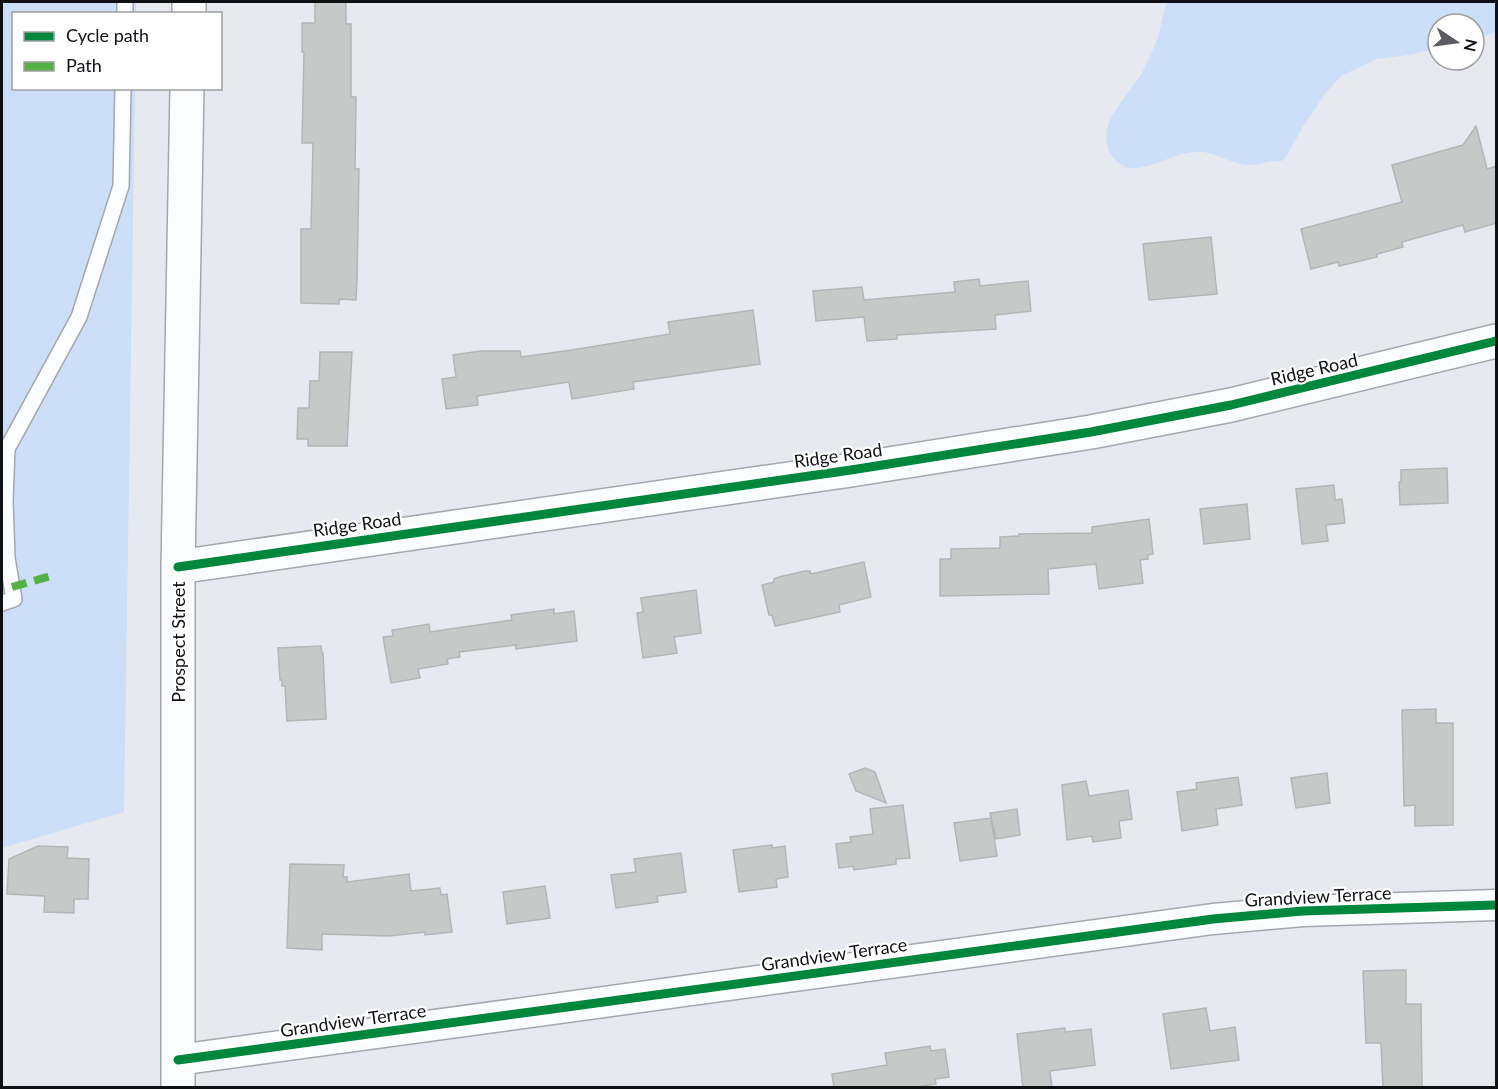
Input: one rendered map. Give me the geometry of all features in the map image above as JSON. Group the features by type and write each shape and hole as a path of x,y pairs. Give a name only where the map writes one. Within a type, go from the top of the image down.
{"street":[{"name":"Prospect Street","path":"178,1074 178,567 187,90"},
{"name":"Ridge Road","path":"178,567 851,470 1091,432 1232,405 1497,342"},
{"name":"Grandview Terrace","path":"178,1074 1213,919 1303,910 1497,905"}],"lane":[{"path":"2,603 14,599 7,558 5,501 7,449 79,317 118,197 121,186 123,90"}],"shaded area":[{"path":"2,2 136,2 136,12 12,12 12,90 135,90 124,812 2,848"},
{"path":"1167,2 1496,2 1496,32 1486,36 1486,12 1426,12 1426,51 1377,59 1341,76 1325,94 1283,160 1245,165 1212,154 1193,152 1145,167 1127,167 1112,156 1107,144 1107,132 1116,109 1145,67 1158,37"}],"building":[{"path":"315,2 346,2 346,24 351,24 351,97 356,97 355,169 359,169 357,281 356,300 339,299 339,304 301,303 301,229 311,229 313,143 302,143 304,52 302,52 302,23 315,23"},
{"path":"1476,126 1487,169 1497,166 1497,223 1465,232 1463,225 1402,242 1403,247 1377,254 1377,257 1339,266 1338,262 1311,269 1301,229 1402,202 1392,165 1463,145"},
{"path":"1211,237 1217,294 1149,300 1143,244"},
{"path":"979,279 980,286 1028,281 1031,311 995,315 996,329 897,335 897,339 867,341 864,317 816,321 813,291 862,287 864,300 955,292 954,282"},
{"path":"753,310 760,364 633,382 634,389 572,399 569,382 477,396 478,405 446,409 442,379 456,377 453,355 481,351 520,351 521,357 572,350 670,334 668,322"},
{"path":"320,352 352,352 347,446 308,446 308,439 297,439 298,408 309,408 310,381 319,381"},
{"path":"1447,468 1448,503 1400,505 1401,470"},
{"path":"1334,485 1335,500 1342,499 1345,523 1326,525 1328,541 1302,544 1296,489"},
{"path":"1247,504 1250,539 1204,544 1200,509"},
{"path":"1149,519 1153,554 1148,555 1148,559 1140,560 1143,583 1099,589 1096,564 1048,569 1049,594 940,596 940,559 951,559 951,549 1000,548 1000,537 1019,536 1019,534 1092,533 1092,527"},
{"path":"864,562 871,597 839,605 840,612 775,626 772,615 769,615 762,585 774,582 774,579 779,577 805,571 810,571 811,574"},
{"path":"696,590 701,633 674,637 677,653 643,658 637,613 643,612 641,598"},
{"path":"554,609 554,614 574,611 577,641 516,649 516,645 459,652 460,657 447,659 448,664 418,669 420,678 391,683 383,637 393,636 392,630 429,624 430,632 512,620 511,615"},
{"path":"321,646 326,719 287,721 285,686 282,686 282,680 280,680 278,648"},
{"path":"1436,709 1436,723 1453,723 1453,825 1415,826 1415,805 1404,806 1402,710"},
{"path":"865,768 875,772 886,803 856,791 849,774"},
{"path":"1327,773 1330,803 1296,808 1291,778"},
{"path":"1238,777 1242,805 1216,809 1218,825 1182,831 1177,792 1197,789 1196,783"},
{"path":"1086,781 1089,796 1128,790 1132,819 1119,821 1121,838 1093,842 1092,836 1067,840 1062,785"},
{"path":"903,805 910,858 896,859 896,864 854,870 853,866 839,868 836,844 851,842 850,837 873,834 870,809"},
{"path":"1017,809 1020,835 996,839 990,813"},
{"path":"991,818 997,856 960,861 954,823"},
{"path":"772,845 772,848 785,846 788,877 776,879 777,887 739,892 733,850"},
{"path":"38,846 68,847 67,858 89,859 88,899 74,899 74,913 44,912 45,896 7,894 9,859"},
{"path":"681,853 686,892 657,896 658,902 616,908 611,875 636,872 634,859"},
{"path":"290,864 344,865 343,877 347,877 347,882 409,874 411,891 440,888 441,895 447,894 452,932 389,936 322,934 322,950 287,948"},
{"path":"545,886 550,918 507,924 503,892"},
{"path":"1406,970 1406,1004 1421,1004 1422,1088 1383,1088 1381,1043 1366,1043 1363,971"},
{"path":"1206,1008 1210,1031 1235,1027 1239,1060 1171,1069 1163,1014"},
{"path":"1065,1028 1065,1032 1091,1029 1095,1065 1050,1071 1052,1088 1023,1088 1017,1034"},
{"path":"930,1046 931,1051 945,1049 949,1077 935,1079 936,1084 911,1088 834,1088 832,1074 887,1065 885,1053"}],"marked path":[{"path":"12,587 51,576"}],"cycle path":[{"path":"178,567 851,470 1091,432 1231,405 1496,341"},
{"path":"178,1060 1213,919 1303,911 1496,905"}]}
